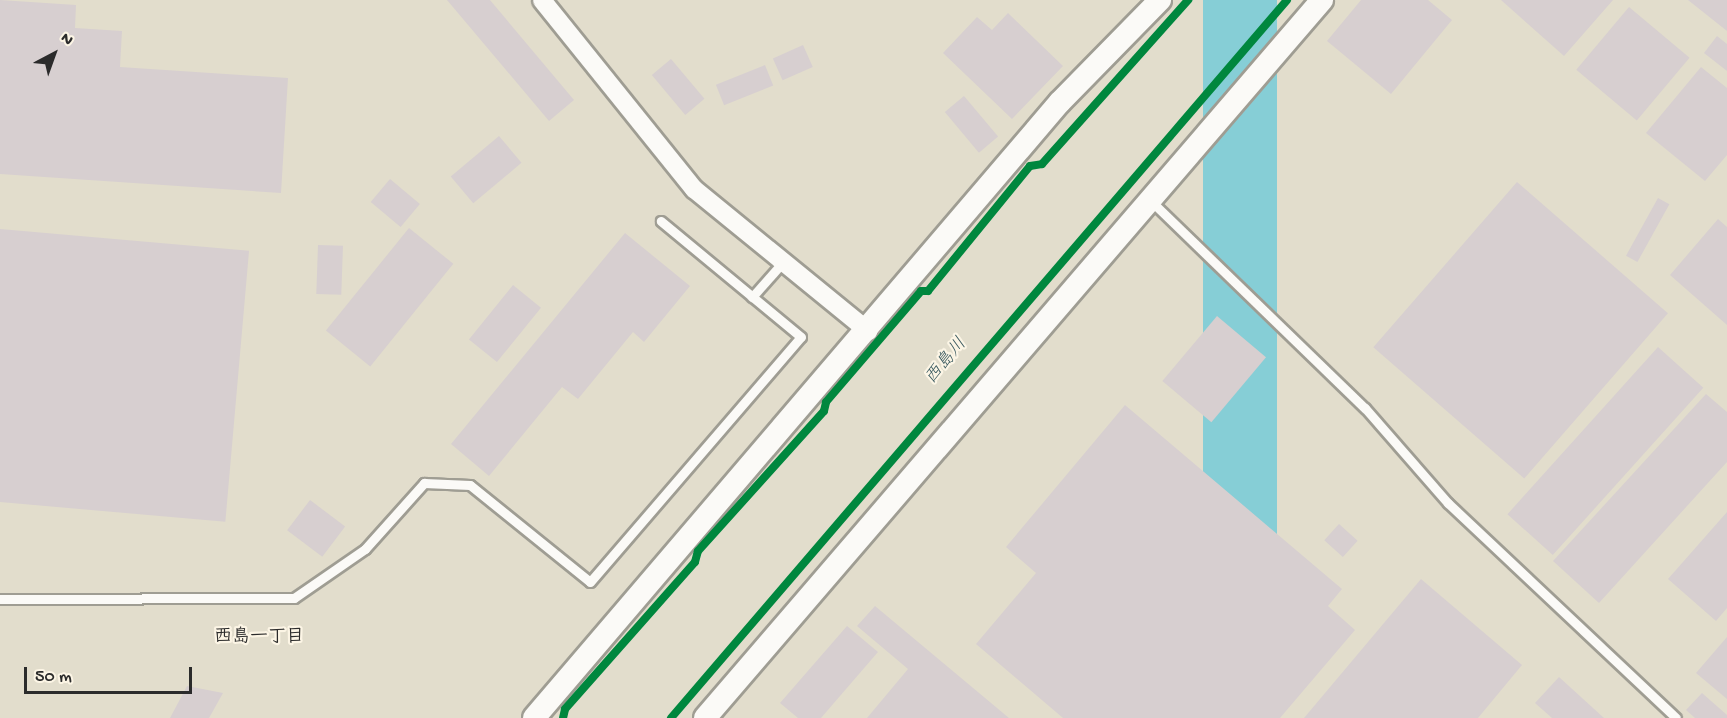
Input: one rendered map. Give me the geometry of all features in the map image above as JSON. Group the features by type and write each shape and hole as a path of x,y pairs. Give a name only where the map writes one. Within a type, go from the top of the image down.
{"street":[{"path":"542,0 694,189 868,331"},
{"path":"534,718 868,331 1060,102 1160,0"},
{"path":"705,718 1322,0"}],"lane":[{"path":"1150,200 1365,408 1448,503 1676,718"},
{"path":"0,599 294,598 365,549 424,483 470,485 590,582 801,337 661,221"},
{"path":"752,297 783,262"}],"water":[{"path":"1203,0 1277,0 1277,718 1203,718"}],"building":[{"path":"0,0 76,5 75,28 122,31 120,67 288,78 281,193 0,174"},
{"path":"447,0 490,0 574,100 549,121"},
{"path":"1361,0 1428,0 1452,20 1391,94 1327,41"},
{"path":"1501,0 1613,0 1564,56"},
{"path":"1688,0 1727,0 1727,31"},
{"path":"1629,7 1690,58 1637,121 1576,70"},
{"path":"1008,13 1063,66 1012,119 943,53 977,17 992,30"},
{"path":"1717,36 1727,44 1727,71 1704,53"},
{"path":"803,45 813,67 783,80 773,58"},
{"path":"671,59 704,99 685,115 652,75"},
{"path":"765,65 773,85 724,105 716,85"},
{"path":"1701,67 1727,88 1727,155 1705,181 1646,133"},
{"path":"964,96 998,137 979,153 945,112"},
{"path":"499,136 521,163 473,203 451,176"},
{"path":"390,179 420,204 401,227 371,202"},
{"path":"1517,182 1668,313 1524,478 1373,347"},
{"path":"1658,198 1669,204 1637,262 1626,256"},
{"path":"1718,219 1727,227 1727,325 1670,275"},
{"path":"409,228 453,264 370,366 326,331"},
{"path":"0,229 249,251 225,522 0,502"},
{"path":"625,233 690,286 644,342 633,332 578,399 562,387 489,476 451,444"},
{"path":"318,245 343,246 341,295 316,294"},
{"path":"513,285 541,308 497,362 469,339"},
{"path":"1217,316 1266,357 1211,422 1162,381"},
{"path":"1658,347 1703,388 1553,555 1507,514"},
{"path":"1706,394 1727,412 1727,462 1599,603 1553,561"},
{"path":"1125,405 1342,589 1328,606 1355,630 1280,718 1063,718 976,644 1036,573 1006,547"},
{"path":"310,500 345,526 322,557 287,530"},
{"path":"1727,512 1727,608 1716,621 1668,579"},
{"path":"1339,524 1358,541 1343,557 1324,540"},
{"path":"1421,579 1522,665 1478,718 1304,718"},
{"path":"875,606 1009,718 867,718 908,669 857,626"},
{"path":"847,626 878,652 821,718 798,718 780,703"},
{"path":"1727,637 1727,699 1696,673"},
{"path":"1559,677 1604,718 1552,718 1535,703"},
{"path":"187,686 223,693 209,718 170,718"},
{"path":"1702,693 1727,715 1727,718 1695,718 1686,710"}],"cycle path":[{"path":"563,718 565,709 695,562 698,551 824,411 826,402 921,291 928,291 1030,166 1042,164 1188,0"},
{"path":"671,718 1287,0"}],"district":[{"name":"西島一丁目","path":"259,638"}],"water label":[{"name":"西島川","path":"947,362"}]}
